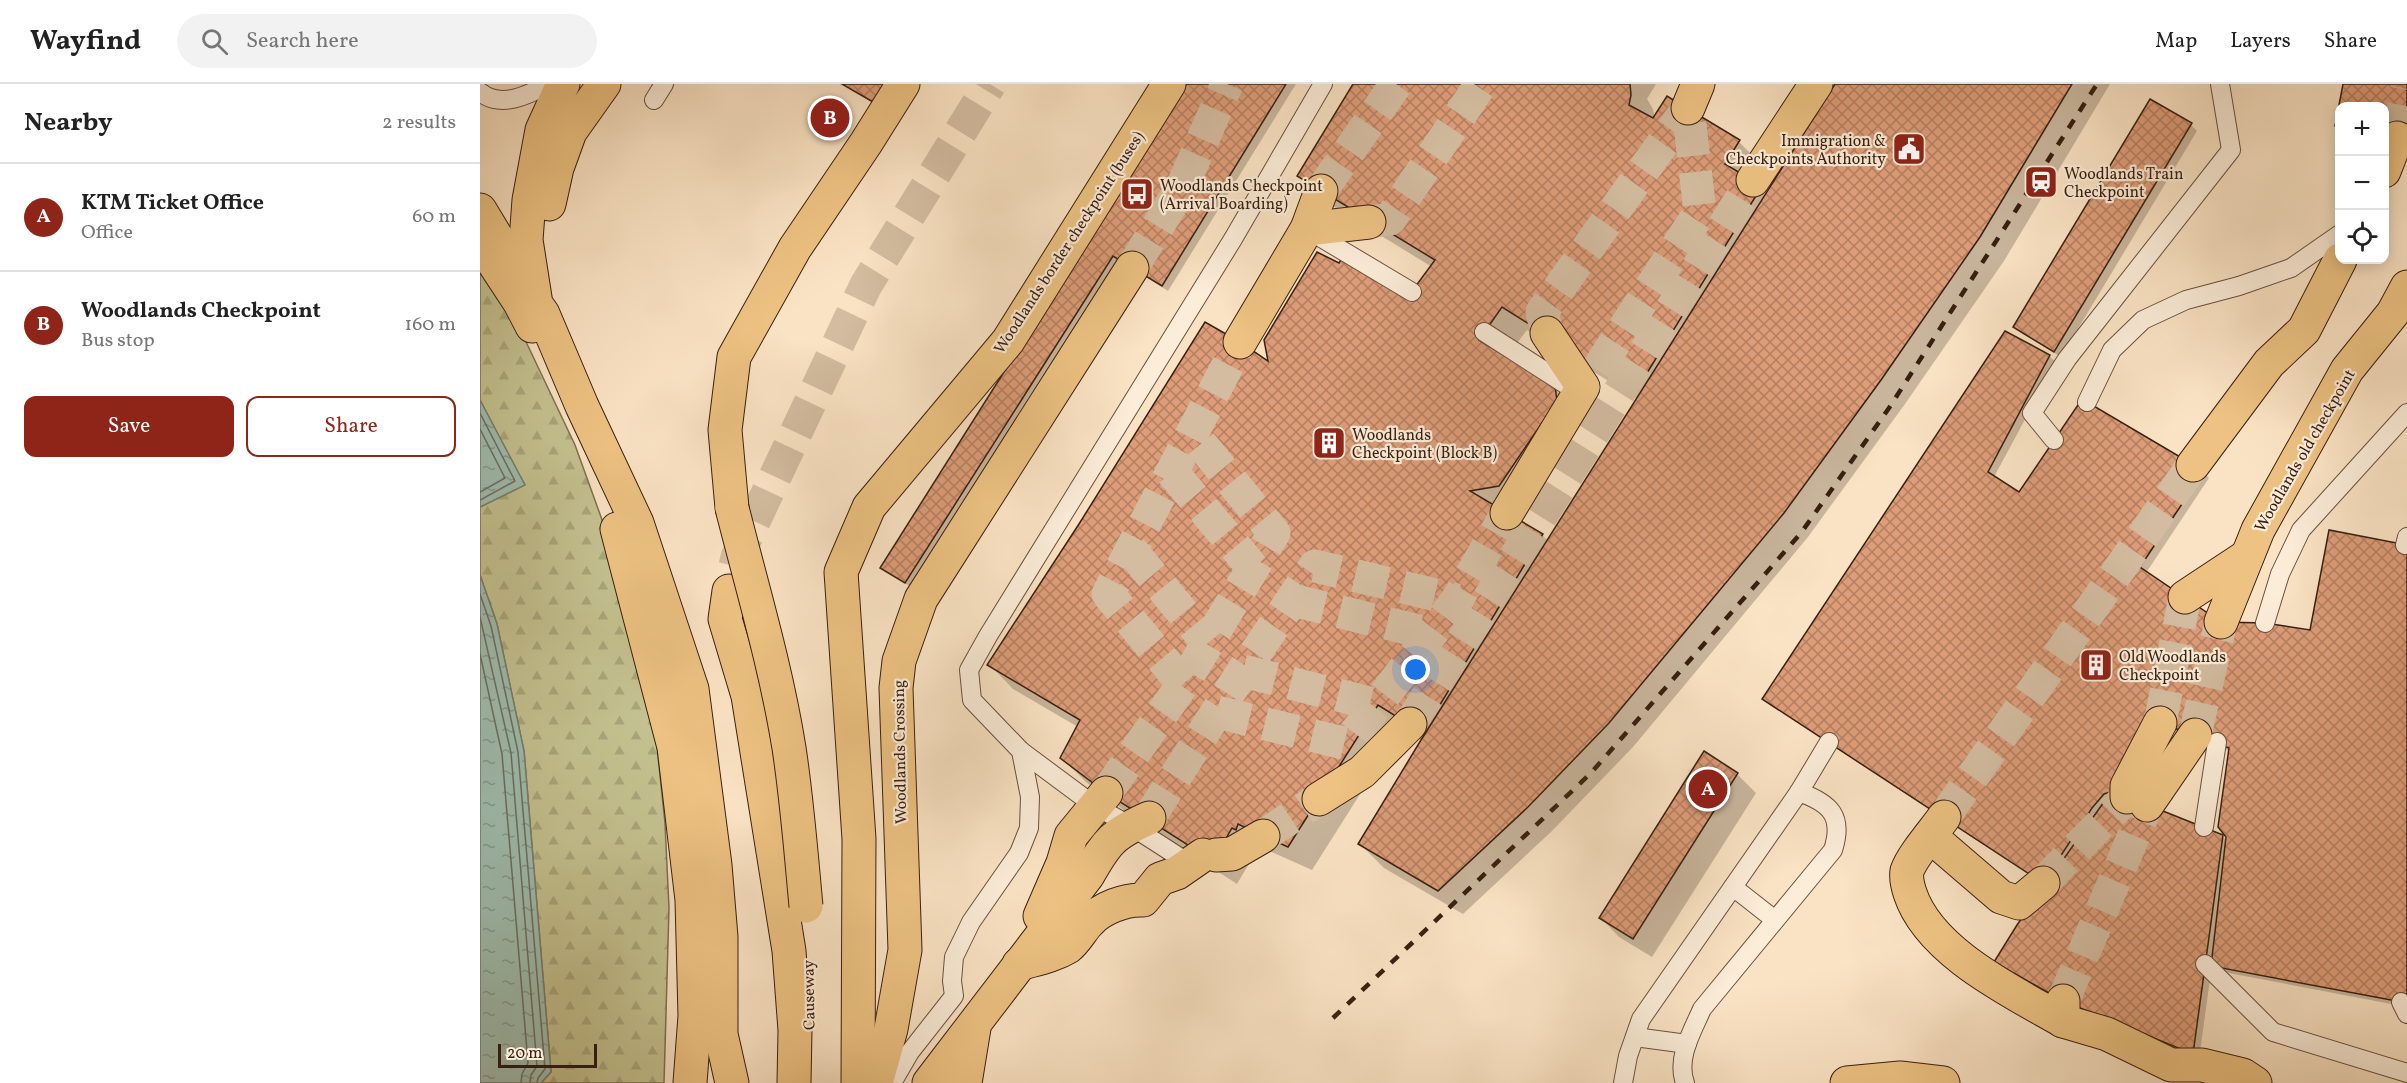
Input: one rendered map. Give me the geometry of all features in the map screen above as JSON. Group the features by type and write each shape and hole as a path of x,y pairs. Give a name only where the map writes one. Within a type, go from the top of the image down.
{"main road":[{"path":"536,304 526,240 529,200 542,130 563,84"},
{"path":"536,304 544,259 549,205 557,168 570,132 604,84"},
{"name":"Causeway","path":"807,1083 809,998 806,906 798,813 789,747 774,674 732,508 725,430 734,357 795,248 903,84"},
{"name":"Woodlands border checkpoint (buses)","path":"858,1083 859,839 841,572 869,507 1008,341 1169,84"},
{"path":"1753,180 1816,84"},
{"path":"2389,160 2397,138"},
{"path":"1240,342 1307,229 1321,191"},
{"path":"480,210 543,314 582,406 637,523 692,689 716,877 721,937 721,1034 714,1083"},
{"path":"1307,229 1369,222"},
{"path":"480,242 520,303 540,342 582,406 599,460 674,747 692,900 695,1016 690,1083"},
{"path":"2193,465 2269,363 2304,330 2338,264"},
{"name":"Woodlands Crossing","path":"876,1083 891,1029 905,950 896,688 899,661 921,599 1132,268"},
{"name":"Woodlands old checkpoint","path":"2221,622 2258,530 2347,370 2393,313 2407,287"},
{"path":"1507,513 1586,384 1547,333"},
{"path":"2185,597 2247,556"},
{"path":"729,591 725,619 748,696 789,951 795,1030 794,1083"},
{"path":"2160,723 2127,786 2137,801 2206,739"},
{"path":"1318,799 1362,772 1410,724"},
{"path":"1019,964 1064,863 1071,836 1100,799"},
{"path":"929,1083 1088,875 1102,849 1123,829 1140,822"},
{"path":"2043,883 2019,903 2001,897 1937,827 1907,871 1908,887 1915,908 1934,933 1984,976 2063,1011 2171,1065 2202,1065 2242,1075 2255,1083"},
{"path":"1019,964 1049,956 1070,945 1103,909 1131,900 1143,900 1160,879 1177,873 1203,858 1232,854 1263,836"},
{"path":"965,1083 975,1024"},
{"path":"721,1034 732,1083"},
{"path":"1847,1083 1900,1078 1943,1083"}],"lane":[{"path":"480,92 503,101 530,94 549,84"},
{"path":"654,100 664,84"},
{"path":"1203,858 1021,751 972,700 969,670 1233,239 1323,84"},
{"path":"2054,440 2032,413 2067,359 2231,150 2220,84"},
{"path":"1307,229 1412,292"},
{"path":"2087,402 2112,350 2143,320 2186,300 2239,286 2291,268 2335,237"},
{"path":"1484,332 1586,384"},
{"path":"2265,623 2280,574 2301,530 2407,413"},
{"path":"2204,827 2206,739"},
{"path":"1623,1083 1641,1019 1799,792 1828,742"},
{"path":"892,1083 910,1052 954,996 952,981 954,957 971,922 1019,853 1029,828 1030,797 1021,751"},
{"path":"1685,1083 1681,1071 1687,1044 1702,1009 1833,850 1837,836 1837,821 1828,808 1799,792"},
{"path":"1733,887 1775,920"},
{"path":"2205,964 2273,1032 2407,1073"},
{"path":"1635,1036 1687,1044"}],"green space":[{"path":"480,264 510,308 575,445 605,528 655,728 665,823 669,908 664,1083 541,1083 551,1072 524,751 497,624 480,575 480,507 524,485 480,400"}],"water":[{"path":"480,400 525,485 480,507"},
{"path":"480,575 497,624 524,751 551,1072 541,1083 480,1083"}],"building":[{"path":"842,84 885,84 873,102"},
{"path":"1186,84 1286,84 1162,286 1113,256 905,583 880,568"},
{"name":"Woodlands Checkpoint (Block B)","path":"1353,84 1630,84 1629,105 1653,118 1667,96 1740,140 1725,164 1762,186 1636,391 1502,307 1479,340 1555,386 1557,401 1499,486 1470,491 1543,534 1423,733 1378,705 1288,847 1238,824 1236,830 1232,828 1213,861 1106,793 1060,758 1080,720 987,665 1079,524 1205,322 1268,361 1264,340 1317,252 1339,263 1342,258 1407,298 1435,260 1297,176"},
{"name":"Woodlands Train Checkpoint","path":"1835,84 2072,84 1980,237 1881,380 1784,513 1609,723 1528,807 1438,891 1358,844 1421,740"},
{"path":"2343,84 2407,84 2407,141 2389,137 2389,102 2340,102"},
{"path":"2150,99 2192,123 2054,352 2013,327"},
{"name":"Old Woodlands Checkpoint","path":"2005,331 2050,355 1988,472 2019,492 2082,399 2204,471 2140,567 2221,622 2265,623 2310,630 2329,530 2407,545 2407,1003 2211,966 2226,837 2218,827 2229,748 2160,723 2114,791 2104,794 2092,808 2043,883 1762,699"},
{"path":"1704,751 1738,773 1633,939 1599,918"},
{"path":"2123,795 2223,835 2193,1054 2063,1001 1994,962 2017,925 2106,799"}],"tunnel":[{"path":"735,566 737,557 866,285 990,84"},
{"path":"1132,268 1182,187 1227,84"},
{"path":"1321,191 1396,84"},
{"path":"1369,222 1390,219 1481,84"},
{"path":"2397,138 2407,89"},
{"path":"1547,333 1542,312 1688,108"},
{"path":"1597,370 1700,212 1688,108"},
{"path":"1410,724 1753,180"},
{"path":"1183,684 1108,594 1240,342"},
{"path":"1106,793 1183,684 1274,533 1192,433"},
{"path":"1944,817 2193,465"},
{"path":"1172,472 1253,568"},
{"path":"1217,712 1347,744 1457,600 1507,513"},
{"path":"1131,550 1208,643"},
{"path":"1149,818 1243,671 1315,566 1457,600"},
{"path":"2160,723 2185,597"},
{"path":"1292,600 1431,634"},
{"path":"2195,735 2221,622"},
{"path":"1243,671 1377,705"},
{"path":"2043,883 2127,797"},
{"path":"1263,836 1319,799"},
{"path":"2063,1001 2147,805"}],"railway":[{"path":"1333,1018 1591,773 1801,533 1889,408 2097,84"}],"place":[{"name":"Woodlands Checkpoint","path":"830,118"},
{"name":"Immigration & Checkpoints Authority","path":"1909,149"},
{"name":"Woodlands Train Checkpoint","path":"2041,182"},
{"name":"Woodlands Checkpoint (Arrival Boarding)","path":"1137,194"},
{"name":"Woodlands Checkpoint (Block B)","path":"1329,443"},
{"name":"Old Woodlands Checkpoint","path":"2096,665"},
{"name":"KTM Ticket Office","path":"1708,789"}]}
